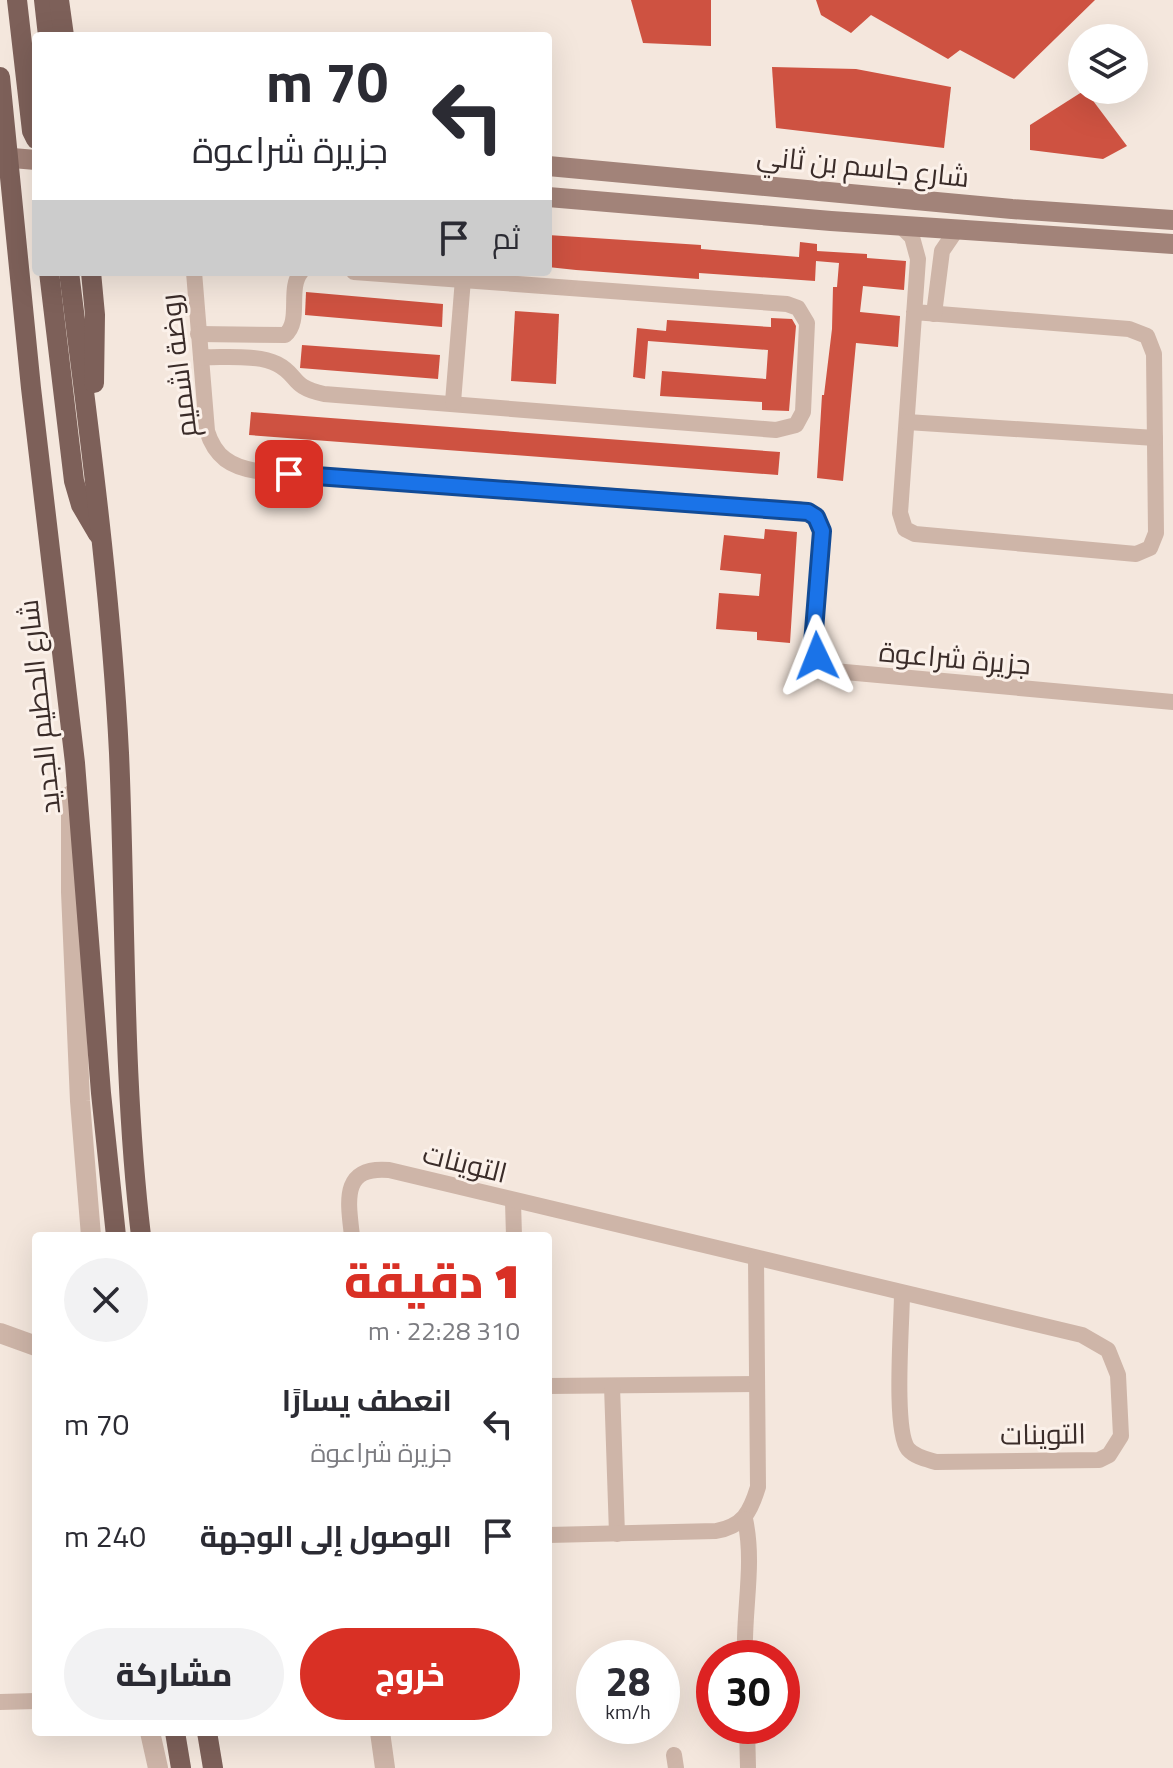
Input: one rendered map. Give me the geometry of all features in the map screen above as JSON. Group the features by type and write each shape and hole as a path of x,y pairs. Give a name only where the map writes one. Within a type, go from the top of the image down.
{"main road":[{"path":"17,0 32,112"},
{"path":"44,0 48,32"},
{"path":"59,0 63,32"},
{"name":"شارع الحطيم الجديد","path":"0,77 5,157 75,763 101,1093 116,1232"},
{"path":"3,128 32,133"},
{"path":"3,128 26,141 32,152"},
{"path":"5,157 32,159"},
{"name":"شارع جاسم بن ثاني","path":"552,166 1129,219 1173,220"},
{"name":"شارع جاسم بن ثاني","path":"552,197 901,226 1173,244"},
{"path":"0,209 6,228 21,351 31,388"},
{"path":"1129,219 1173,209"},
{"path":"1123,240 1173,256"},
{"path":"49,276 74,481 81,505 100,537"},
{"path":"70,276 93,459 118,749 125,1022 141,1232"},
{"path":"91,276 95,315 93,459"},
{"path":"176,1736 181,1768"},
{"path":"208,1736 213,1768"}],"street":[{"path":"901,226 912,237 917,251 900,518 909,532 1136,554 1146,551 1155,539 1153,347 1141,332 914,312"},
{"path":"934,314 942,251 957,229"},
{"name":"روضة اشميم","path":"194,276 207,431 216,453"},
{"path":"198,334 285,335 292,324 295,280 298,276"},
{"path":"201,357 273,362 285,369 296,384 308,391 324,394 776,430 796,425 803,412 807,323 798,308 780,302 416,276"},
{"path":"453,402 463,279"},
{"path":"907,422 1155,438"},
{"name":"جزيرة شراعوة","path":"216,453 235,466 257,471 799,509 816,517 822,531 813,643 823,665 834,671 1173,702"},
{"path":"75,763 69,860 80,1101 91,1232"},
{"name":"التوينات","path":"352,1232 348,1200 352,1185 359,1174 373,1169 1082,1335 1108,1350 1118,1375 1121,1436 1116,1448 1099,1460 936,1462 908,1449 900,1426 902,1293"},
{"path":"513,1202 514,1232"},
{"path":"552,1535 716,1531 733,1528 745,1519 758,1487 756,1258"},
{"path":"0,1333 32,1345"},
{"path":"552,1386 757,1384"},
{"path":"612,1386 617,1534"},
{"path":"745,1519 751,1555 745,1640"},
{"path":"0,1702 32,1701"},
{"path":"151,1736 158,1768"},
{"path":"381,1736 385,1768"},
{"path":"747,1744 748,1768"}],"building":[{"path":"631,0 711,0 711,46 643,43"},
{"path":"816,0 1095,0 1014,79 960,50 948,59 871,15 851,33 821,15"},
{"path":"772,67 856,69 951,87 944,148 776,128"},
{"path":"1068,101 1068,104 1096,104 1127,146 1103,159 1030,150 1030,125"},
{"path":"552,235 701,245 701,249 799,257 800,242 817,244 817,251 867,254 867,258 906,261 904,290 863,286 860,312 900,316 898,347 856,343 843,481 817,478 822,395 832,329 833,287 837,287 839,263 816,261 815,281 699,273 699,279 552,267"},
{"path":"306,292 443,304 442,327 305,315"},
{"path":"515,311 559,314 556,384 511,381"},
{"path":"771,318 792,319 796,326 789,411 762,410 762,402 660,396 662,371 766,379 768,350 648,341 645,379 633,377 637,328 666,331 667,320 771,327"},
{"path":"302,345 440,355 438,379 300,368"},
{"path":"251,412 780,452 778,475 249,435"},
{"path":"765,529 797,532 790,643 757,640 757,632 716,629 719,593 759,596 761,574 720,570 724,535 764,539"}],"route":[{"path":"289,474 808,512 816,517 822,531 813,643 817,656"}]}
